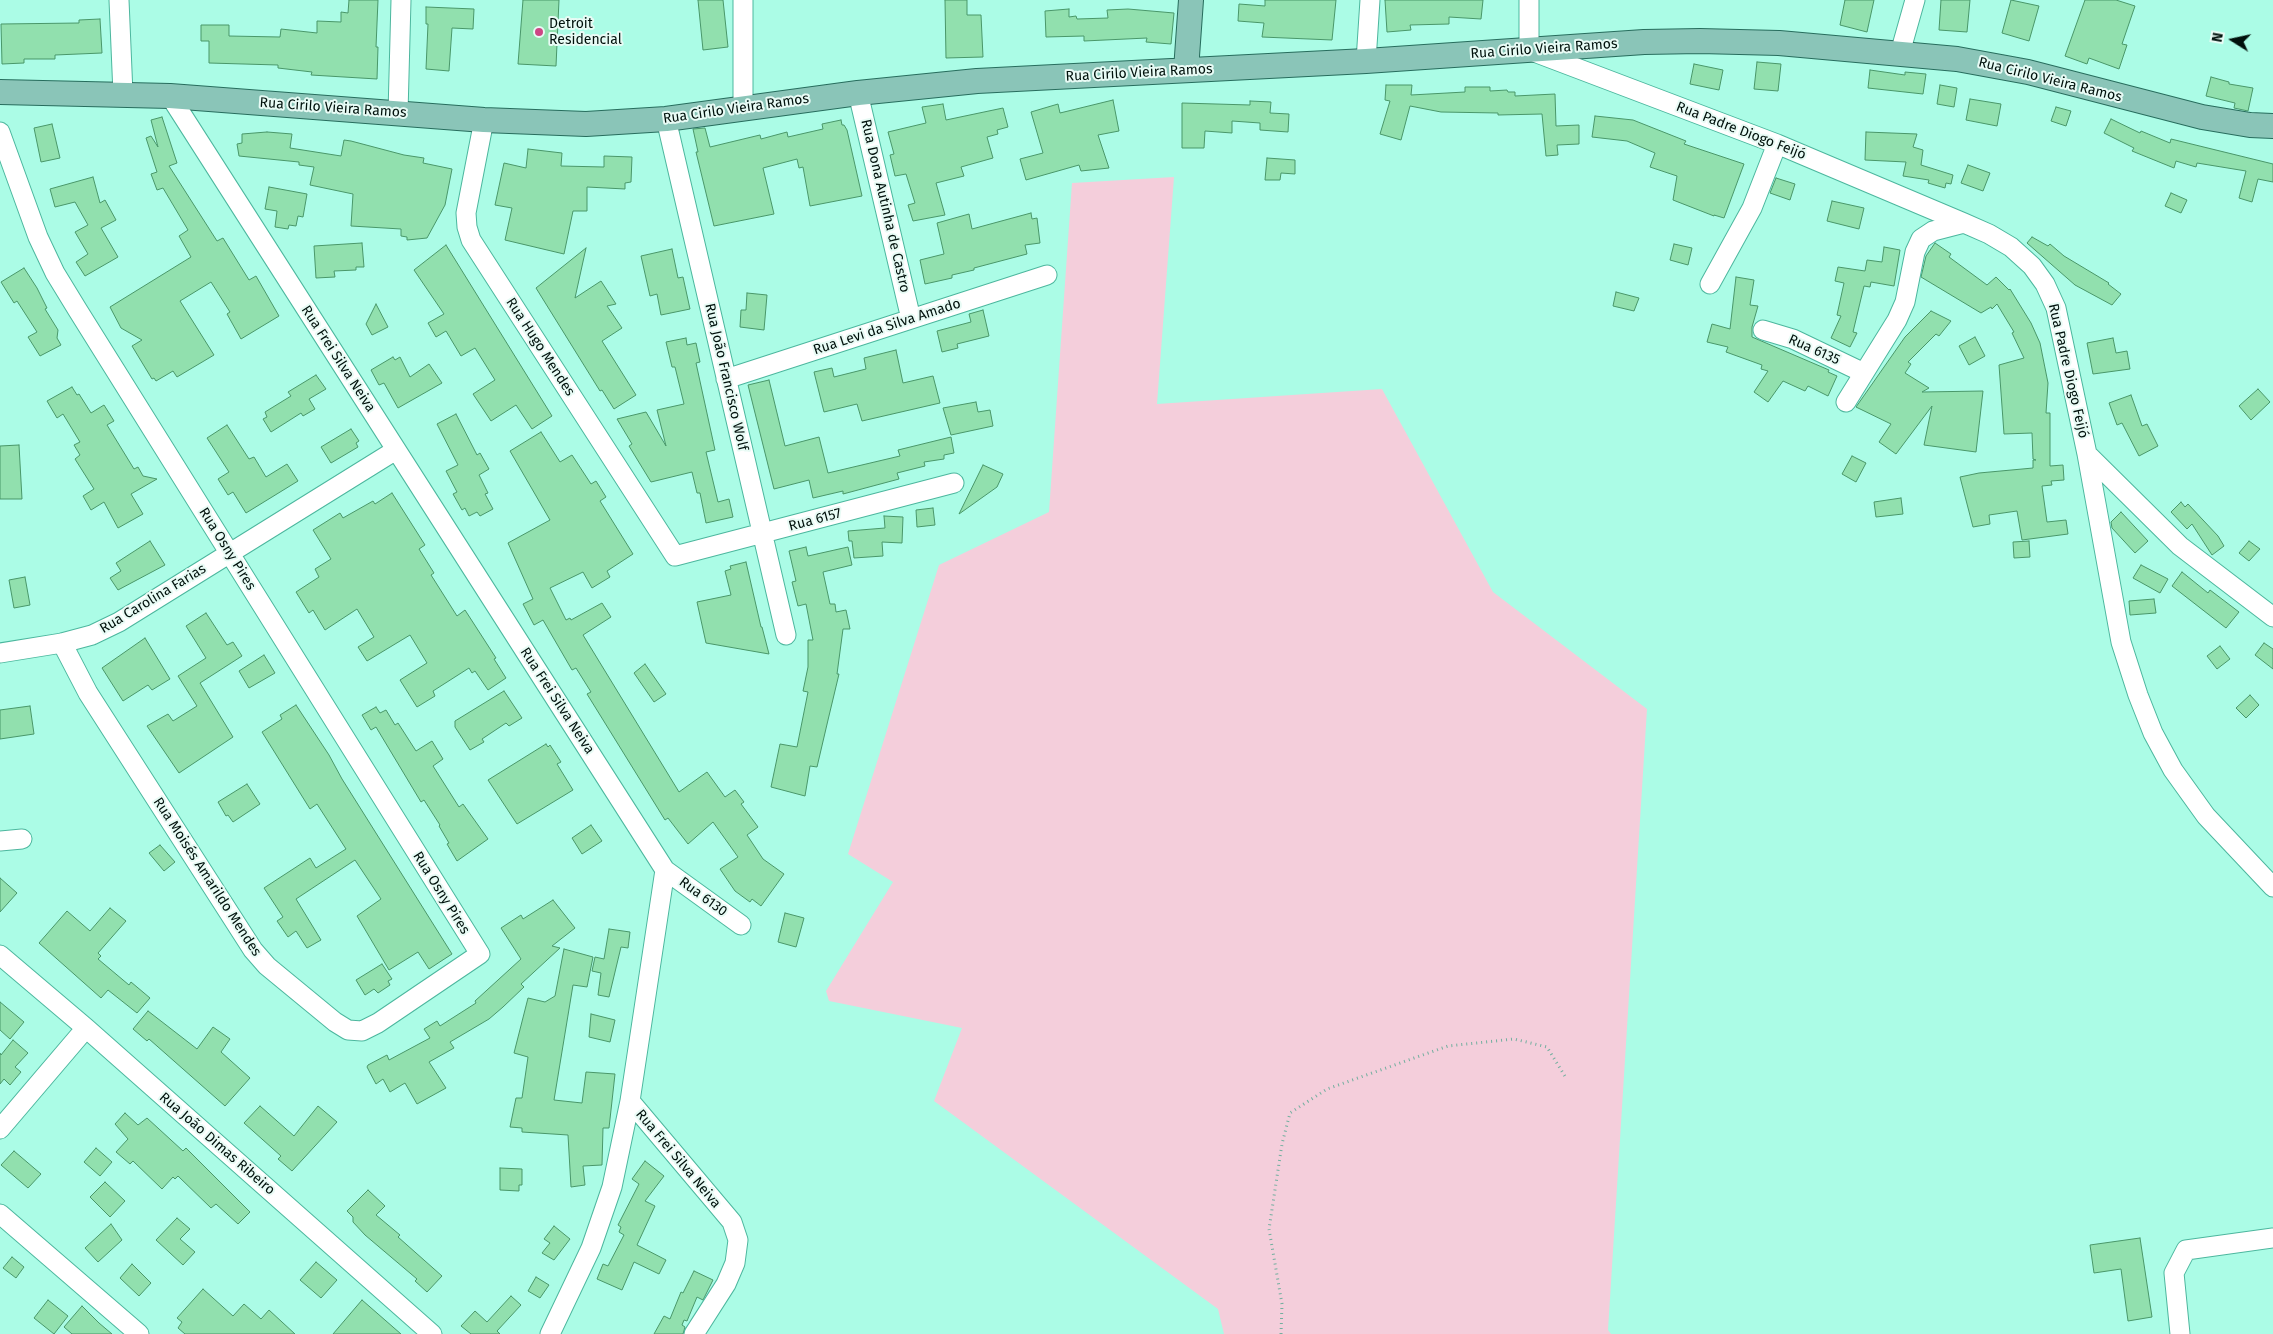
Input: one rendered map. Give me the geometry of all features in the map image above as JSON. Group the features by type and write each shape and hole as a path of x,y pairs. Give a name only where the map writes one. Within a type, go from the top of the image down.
{"main road":[{"path":"1186,70 1191,0"},
{"name":"Rua Cirilo Vieira Ramos","path":"0,92 170,96 484,120 586,124 666,119 858,93 977,81 1366,61 1644,42 1700,41 1779,43 1900,53 1987,63 2202,117 2250,125 2273,126"}],"street":[{"path":"119,0 123,94"},
{"path":"398,113 401,0"},
{"path":"743,0 743,108"},
{"path":"1366,61 1370,0"},
{"path":"1529,0 1529,50"},
{"path":"1900,53 1915,0"},
{"name":"Rua Padre Diogo Feijó","path":"1529,50 1776,144 1990,234 2011,247 2032,266 2045,284 2056,308 2086,454 2121,642 2152,734 2173,770 2206,816 2254,867"},
{"name":"Rua Dona Autinha de Castro","path":"858,93 911,319"},
{"name":"Rua Frei Silva Neiva","path":"170,96 665,870 630,1102 732,1222 738,1240 735,1263 726,1284 694,1334"},
{"name":"Rua João Francisco Wolf","path":"666,119 786,635"},
{"name":"Rua Hugo Mendes","path":"484,120 466,213 467,227 471,240 675,556"},
{"name":"Rua Osny Pires","path":"0,132 38,237 56,273 229,554 480,954"},
{"path":"1710,284 1752,208 1776,144"},
{"path":"1846,402 1897,320 1904,302 1915,252 1921,239 1933,231 1964,223"},
{"name":"Rua Levi da Silva Amado","path":"726,379 1047,275"},
{"name":"Rua 6135","path":"1763,330 1793,339 1864,373"},
{"name":"Rua Carolina Farias","path":"0,653 62,643 92,635 119,622 396,450"},
{"path":"2086,454 2180,546 2273,617"},
{"name":"Rua 6157","path":"675,556 954,483"},
{"name":"Rua Moisés Amarildo Mendes","path":"62,643 88,694 254,950 267,966 335,1022 348,1030 362,1031 378,1023 480,954"},
{"path":"0,842 22,839"},
{"path":"2254,867 2273,887"},
{"path":"2254,867 2273,894"},
{"name":"Rua 6130","path":"665,870 741,925"},
{"name":"Rua João Dimas Ribeiro","path":"0,956 86,1028 432,1334"},
{"path":"0,1129 86,1028"},
{"path":"550,1334 592,1248 602,1220 612,1187 630,1102"},
{"path":"0,1214 139,1334"},
{"path":"2180,1334 2174,1273 2186,1250 2273,1238"}],"path":[{"path":"1281,1334 1282,1304 1269,1229 1282,1144 1290,1113 1327,1089 1448,1046 1514,1039 1548,1047 1566,1078"}],"shaded area":[{"path":"1174,177 1157,404 1382,389 1493,592 1647,709 1608,1330 1611,1334 1224,1334 1218,1309 934,1101 962,1028 829,1001 826,991 893,882 848,854 939,565 1049,512 1072,183"}],"building":[{"path":"349,0 378,0 377,79 311,75 312,72 278,68 278,65 209,63 209,41 201,41 201,25 229,25 229,36 280,37 281,29 317,33 317,21 341,22 341,12 348,13"},
{"name":"Detroit Residencial","path":"523,0 559,0 556,66 518,64"},
{"path":"698,0 723,0 728,47 703,50"},
{"path":"945,0 967,0 967,15 981,15 983,57 946,58"},
{"path":"1265,0 1336,0 1332,40 1262,37 1264,23 1238,21 1239,4 1265,6"},
{"path":"1385,0 1483,0 1481,19 1449,17 1449,24 1410,25 1411,30 1387,32"},
{"path":"1845,0 1874,0 1867,32 1840,25"},
{"path":"1941,0 1970,0 1967,32 1939,30"},
{"path":"2011,0 2039,6 2029,41 2002,33"},
{"path":"2085,0 2116,0 2135,6 2122,44 2127,45 2119,69 2089,58 2087,64 2065,56"},
{"path":"426,7 474,9 473,29 452,28 449,71 426,69 428,24 426,24"},
{"path":"1069,9 1069,17 1076,16 1077,19 1108,18 1107,10 1128,9 1174,13 1171,44 1146,42 1147,38 1084,41 1084,36 1046,37 1045,11"},
{"path":"100,19 102,53 55,55 55,59 24,59 24,63 2,64 1,24 79,23 79,20"},
{"path":"1757,62 1781,64 1778,91 1754,89"},
{"path":"1694,64 1723,70 1719,90 1690,84"},
{"path":"1870,70 1905,75 1905,72 1926,74 1923,94 1868,88"},
{"path":"2211,77 2229,82 2229,84 2253,88 2248,111 2234,108 2235,103 2206,96"},
{"path":"1386,85 1412,85 1411,95 1465,92 1465,87 1490,87 1490,91 1507,90 1508,92 1515,92 1515,96 1555,94 1556,126 1579,125 1579,144 1557,145 1558,155 1546,156 1542,114 1498,115 1498,113 1441,112 1410,106 1401,140 1380,134 1390,101 1385,100"},
{"path":"1940,85 1957,88 1954,107 1937,104"},
{"path":"1970,99 2001,104 1997,126 1966,120"},
{"path":"1113,100 1119,131 1098,135 1109,168 1081,171 1079,165 1026,180 1020,159 1043,153 1031,112 1058,104 1060,113"},
{"path":"1250,101 1271,102 1270,113 1289,114 1288,132 1260,130 1260,123 1232,121 1232,133 1205,131 1204,148 1182,148 1182,103 1250,105"},
{"path":"943,104 946,120 1003,108 1008,127 997,130 998,134 987,137 993,158 961,167 964,176 936,183 945,215 913,221 908,205 915,203 906,174 895,176 890,155 894,154 888,132 926,123 922,107"},
{"path":"2056,107 2071,111 2066,126 2051,121"},
{"path":"1595,116 1633,120 1686,141 1684,144 1744,164 1724,218 1673,200 1677,176 1650,167 1655,153 1627,141 1592,137"},
{"path":"162,117 177,163 169,166 217,241 223,238 249,280 256,276 279,316 241,339 227,314 230,312 211,282 180,301 214,355 177,377 173,371 156,381 154,378 152,379 132,346 142,340 121,328 110,307 191,257 179,236 188,230 163,188 157,190 151,174 157,172 146,138 151,136 158,147 151,120"},
{"path":"2111,119 2140,133 2141,131 2170,143 2171,139 2273,164 2273,182 2258,179 2252,202 2239,198 2246,171 2197,163 2196,167 2176,161 2174,168 2132,151 2134,148 2104,133"},
{"path":"841,120 842,125 847,130 862,196 810,206 803,167 799,168 797,159 763,168 774,214 714,226 696,152 698,152 693,129 705,128 710,147 760,135 761,139 787,132 788,137 823,129 822,124"},
{"path":"52,124 60,158 41,162 34,128"},
{"path":"267,132 292,134 290,148 341,156 344,140 424,158 423,163 452,169 445,205 427,238 407,240 407,237 401,236 401,229 351,226 353,194 310,185 314,167 299,165 299,162 239,156 237,144 242,143 242,134"},
{"path":"1866,132 1917,134 1913,147 1923,150 1921,165 1953,175 1951,184 1946,183 1945,188 1928,183 1929,180 1903,176 1906,162 1865,160"},
{"path":"528,149 562,153 561,166 604,167 604,156 632,157 631,182 625,183 625,189 587,187 587,211 573,211 564,254 505,240 512,208 495,205 504,163 526,168"},
{"path":"1267,158 1295,160 1295,174 1281,173 1280,180 1265,180"},
{"path":"1968,165 1990,173 1983,191 1961,183"},
{"path":"93,177 100,203 105,200 116,220 101,228 118,257 85,276 76,262 88,254 75,232 88,225 75,202 55,207 50,189"},
{"path":"1776,178 1795,184 1790,200 1770,193"},
{"path":"269,187 307,194 303,217 298,216 296,226 289,225 288,229 275,227 277,211 265,209"},
{"path":"2171,193 2187,200 2181,213 2165,206"},
{"path":"1832,201 1864,208 1859,229 1827,221"},
{"path":"1031,213 1032,219 1037,218 1040,243 1025,245 1027,254 952,275 952,278 925,284 920,260 944,254 937,223 969,214 972,229"},
{"path":"2032,237 2048,246 2050,244 2064,256 2109,283 2121,294 2112,305 2075,285 2027,243"},
{"path":"362,243 364,267 356,267 356,270 334,271 335,277 316,278 314,246"},
{"path":"1935,243 1951,254 1949,257 1987,285 1996,277 2010,289 2031,323 2040,343 2048,383 2046,413 2050,413 2050,466 2063,465 2064,480 2051,481 2052,485 2042,486 2047,522 2066,520 2068,534 2022,540 2017,511 1989,515 1990,524 1973,527 1960,477 1979,473 2033,468 2033,460 2036,460 2033,459 2032,433 2004,434 1999,365 2024,358 2012,333 2014,332 1997,304 1992,309 1991,307 1981,313 1921,277 1926,256"},
{"path":"1674,244 1692,248 1688,265 1670,260"},
{"path":"446,245 552,416 532,429 516,405 491,421 473,394 495,380 475,348 461,356 446,331 436,337 428,323 444,314 414,270"},
{"path":"1884,247 1900,250 1894,286 1871,282 1870,287 1864,286 1853,332 1857,333 1850,347 1831,338 1841,316 1837,315 1844,283 1835,281 1838,267 1865,271 1867,260 1882,262"},
{"path":"586,248 575,298 601,281 616,304 607,306 622,328 602,341 636,395 614,409 602,390 600,391 536,288"},
{"path":"672,249 678,278 683,277 690,309 661,315 657,294 650,296 641,256"},
{"path":"24,268 37,288 47,308 45,309 58,330 57,338 61,345 40,356 28,337 37,332 17,301 14,303 1,282"},
{"path":"1736,277 1754,280 1750,305 1758,306 1752,327 1752,337 1829,370 1828,372 1837,376 1828,396 1808,386 1805,391 1783,381 1768,402 1754,392 1768,371 1761,369 1762,365 1726,352 1728,347 1707,342 1712,324 1730,329"},
{"path":"1616,292 1639,298 1634,311 1613,306"},
{"path":"747,293 767,295 764,330 740,327 741,310 746,310"},
{"path":"376,304 388,327 372,335 366,324"},
{"path":"983,310 989,336 957,344 958,348 942,352 937,331 971,322 969,314"},
{"path":"1931,311 1951,321 1939,336 1936,334 1908,362 1911,364 1905,373 1929,388 1922,392 1983,391 1976,452 1924,445 1932,406 1896,454 1879,442 1891,424 1856,407 1905,337"},
{"path":"1975,337 1985,356 1969,365 1959,346"},
{"path":"686,338 687,345 696,343 700,362 696,363 715,450 706,452 718,502 729,499 733,517 706,523 700,493 697,493 692,472 651,482 629,446 632,444 617,419 646,412 666,446 657,410 684,404 675,367 672,367 666,342"},
{"path":"2113,338 2116,353 2127,351 2130,369 2093,374 2087,343"},
{"path":"896,350 903,383 933,376 940,403 862,421 857,404 824,412 814,372 832,368 834,377 866,369 864,358"},
{"path":"393,357 395,360 400,357 410,377 429,364 442,383 398,408 384,383 379,385 371,370"},
{"path":"316,375 326,389 309,399 315,409 303,416 301,413 271,432 263,419 267,417 265,412 291,396 288,392"},
{"path":"769,380 785,446 819,437 828,473 900,456 898,450 951,437 954,453 944,455 944,459 924,462 925,466 897,473 899,479 843,494 843,491 813,498 809,480 774,489 748,385"},
{"path":"72,387 77,395 79,394 91,413 104,405 114,421 107,425 134,469 138,467 143,476 157,479 131,494 143,514 118,528 104,502 91,510 83,496 94,489 75,459 80,455 74,445 80,442 63,414 57,418 47,401"},
{"path":"2258,389 2270,402 2251,420 2239,406"},
{"path":"2131,395 2142,426 2147,424 2158,446 2139,456 2122,423 2117,425 2109,403"},
{"path":"976,402 978,412 990,410 993,426 951,435 943,408"},
{"path":"456,414 477,455 480,453 489,469 479,475 488,493 485,494 493,509 480,516 477,512 469,516 465,508 462,510 453,494 457,492 446,471 458,465 437,424"},
{"path":"227,425 249,459 254,457 266,477 287,464 298,481 246,513 233,492 228,495 218,479 229,472 207,438"},
{"path":"351,429 359,441 356,443 358,447 331,463 321,447"},
{"path":"541,432 560,462 572,455 591,484 596,481 606,497 600,501 633,554 607,571 610,577 592,588 583,572 550,588 566,620 570,618 571,620 602,603 611,617 583,635 679,792 707,772 725,797 735,790 744,802 741,804 758,827 747,835 763,859 784,874 761,906 752,899 750,902 735,891 720,869 738,857 713,822 688,844 668,818 665,820 587,694 591,692 576,668 572,670 543,620 534,625 523,604 533,599 508,543 550,520 510,451"},
{"path":"19,445 22,499 0,499 0,446"},
{"path":"1852,456 1866,463 1856,482 1842,474"},
{"path":"983,465 1003,474 997,487 959,514"},
{"path":"392,493 425,545 419,549 434,573 431,575 457,616 465,610 496,658 494,659 506,678 488,690 475,671 472,673 469,668 433,691 435,696 417,707 400,680 427,663 410,635 367,661 358,647 374,637 357,609 325,630 313,610 309,613 296,592 319,577 315,569 331,559 313,530 340,513 343,518 373,501 375,504"},
{"path":"1901,498 1903,514 1876,517 1874,502"},
{"path":"2181,502 2185,507 2188,504 2218,536 2224,546 2212,555 2192,524 2187,529 2171,512"},
{"path":"933,508 935,525 917,527 916,510"},
{"path":"2121,512 2148,541 2135,553 2112,528 2111,522"},
{"path":"884,516 903,517 902,543 882,542 883,556 854,558 852,541 849,541 848,531 885,528"},
{"path":"150,541 165,565 118,590 110,578 121,571 116,563"},
{"path":"2029,541 2030,557 2014,558 2013,542"},
{"path":"2249,541 2260,549 2249,561 2239,553"},
{"path":"806,547 808,556 848,547 852,565 823,572 830,604 835,604 836,612 846,610 850,629 843,629 837,674 839,674 817,767 810,766 805,796 771,787 780,744 797,747 808,692 803,691 808,667 808,640 813,640 806,604 798,606 792,582 796,581 789,551"},
{"path":"746,562 769,654 706,643 697,602 731,595 725,571 731,569 730,566"},
{"path":"2141,565 2168,579 2160,593 2133,578"},
{"path":"2182,572 2208,593 2210,590 2239,612 2226,628 2172,586"},
{"path":"25,577 30,605 14,608 9,580"},
{"path":"2154,599 2156,613 2130,615 2129,601"},
{"path":"206,613 227,645 233,642 242,656 200,683 233,737 179,773 147,726 168,714 173,721 197,706 178,676 206,658 186,626"},
{"path":"145,638 170,679 152,690 148,685 123,701 102,668"},
{"path":"2264,643 2273,649 2273,669 2255,655"},
{"path":"2220,646 2230,659 2217,669 2207,656"},
{"path":"264,655 275,673 249,688 239,671"},
{"path":"645,664 666,694 654,702 634,673"},
{"path":"504,691 522,718 509,726 506,723 482,739 484,742 470,750 455,727 455,721"},
{"path":"2250,695 2259,705 2246,718 2236,708"},
{"path":"296,705 452,954 429,969 418,952 389,970 357,916 381,899 355,860 296,899 321,940 307,948 296,931 288,937 277,921 283,917 264,888 310,858 316,868 346,849 317,804 310,809 262,732 282,719 280,715"},
{"path":"30,706 34,734 0,739 0,710"},
{"path":"376,707 380,713 386,710 395,725 398,723 416,751 432,741 443,759 433,766 459,807 463,804 488,839 457,861 447,844 449,843 440,825 424,800 421,802 376,727 371,730 362,715"},
{"path":"546,744 548,747 550,745 561,762 557,764 573,790 517,824 488,780"},
{"path":"247,784 260,804 233,822 228,815 226,816 218,802"},
{"path":"591,825 602,841 582,854 572,838"},
{"path":"160,845 175,862 164,871 149,853"},
{"path":"0,878 17,893 0,912"},
{"path":"553,900 575,928 552,946 560,948 521,984 524,987 503,1007 489,1019 450,1042 454,1048 429,1062 446,1088 417,1104 405,1083 390,1092 383,1079 376,1084 367,1067 368,1065 387,1055 389,1060 430,1038 424,1029 437,1021 440,1026 476,1003 475,1001 521,959 501,928 521,915 523,919"},
{"path":"110,908 126,921 98,953 101,956 98,959 129,985 131,982 150,998 137,1013 108,990 101,998 39,943 67,911 90,931"},
{"path":"785,913 804,918 796,947 778,942"},
{"path":"609,929 630,932 628,948 621,947 609,997 598,995 601,973 592,971 595,957 604,959"},
{"path":"564,949 593,957 587,987 573,985 554,1100 582,1103 586,1072 615,1074 609,1128 603,1128 602,1165 583,1166 585,1185 571,1187 568,1135 522,1132 522,1128 510,1127 516,1098 522,1098 528,1057 514,1053 528,998 545,1002 555,996"},
{"path":"382,964 392,979 388,981 390,985 378,993 374,989 365,995 356,980"},
{"path":"0,1002 24,1022 10,1039 0,1030"},
{"path":"148,1011 197,1049 213,1027 230,1039 221,1052 250,1078 225,1106 149,1039 147,1041 133,1029"},
{"path":"591,1014 615,1020 610,1042 589,1037"},
{"path":"13,1040 28,1053 15,1067 21,1072 10,1085 4,1079 0,1084 0,1053 1,1055"},
{"path":"260,1106 294,1136 318,1106 337,1122 292,1171 278,1159 281,1156 244,1123"},
{"path":"125,1113 138,1125 147,1118 183,1151 186,1148 250,1212 238,1224 216,1204 211,1208 178,1176 175,1179 173,1177 162,1189 133,1161 130,1164 116,1152 128,1139 115,1124"},
{"path":"96,1148 112,1162 100,1176 84,1162"},
{"path":"14,1151 41,1174 28,1188 1,1165"},
{"path":"645,1161 664,1176 645,1201 655,1206 637,1245 666,1260 659,1274 634,1262 622,1290 597,1279 603,1264 608,1266 624,1235 619,1232 621,1227 618,1225 639,1184 632,1179"},
{"path":"500,1168 522,1169 522,1185 519,1185 519,1191 500,1190"},
{"path":"105,1182 125,1201 110,1217 90,1197"},
{"path":"368,1190 385,1206 376,1215 400,1235 398,1237 442,1276 427,1292 415,1281 417,1279 365,1235 353,1222 353,1217 347,1211"},
{"path":"177,1218 190,1229 180,1239 195,1252 183,1265 156,1240"},
{"path":"111,1224 122,1240 98,1262 85,1248"},
{"path":"554,1226 570,1239 554,1260 542,1253 550,1243 544,1239"},
{"path":"2140,1238 2152,1317 2128,1321 2121,1269 2094,1273 2090,1245"},
{"path":"12,1257 24,1267 16,1278 3,1268"},
{"path":"316,1262 337,1280 321,1298 300,1280"},
{"path":"132,1264 151,1283 139,1296 120,1278"},
{"path":"694,1271 713,1280 703,1300 697,1297 687,1321 684,1320 682,1325 685,1327 683,1334 654,1334 664,1316 670,1319 681,1292 683,1293"},
{"path":"536,1277 549,1285 540,1298 528,1291"},
{"path":"203,1289 233,1316 244,1304 261,1319 269,1310 295,1334 185,1334 178,1328 182,1322 177,1318"},
{"path":"511,1296 521,1305 497,1331 500,1334 471,1334 461,1326 475,1311 487,1322"},
{"path":"48,1300 68,1316 54,1334 34,1318"},
{"path":"362,1300 401,1334 333,1334"},
{"path":"82,1306 112,1334 72,1334 64,1327"}],"place":[{"name":"Detroit Residencial","path":"539,32"}]}
